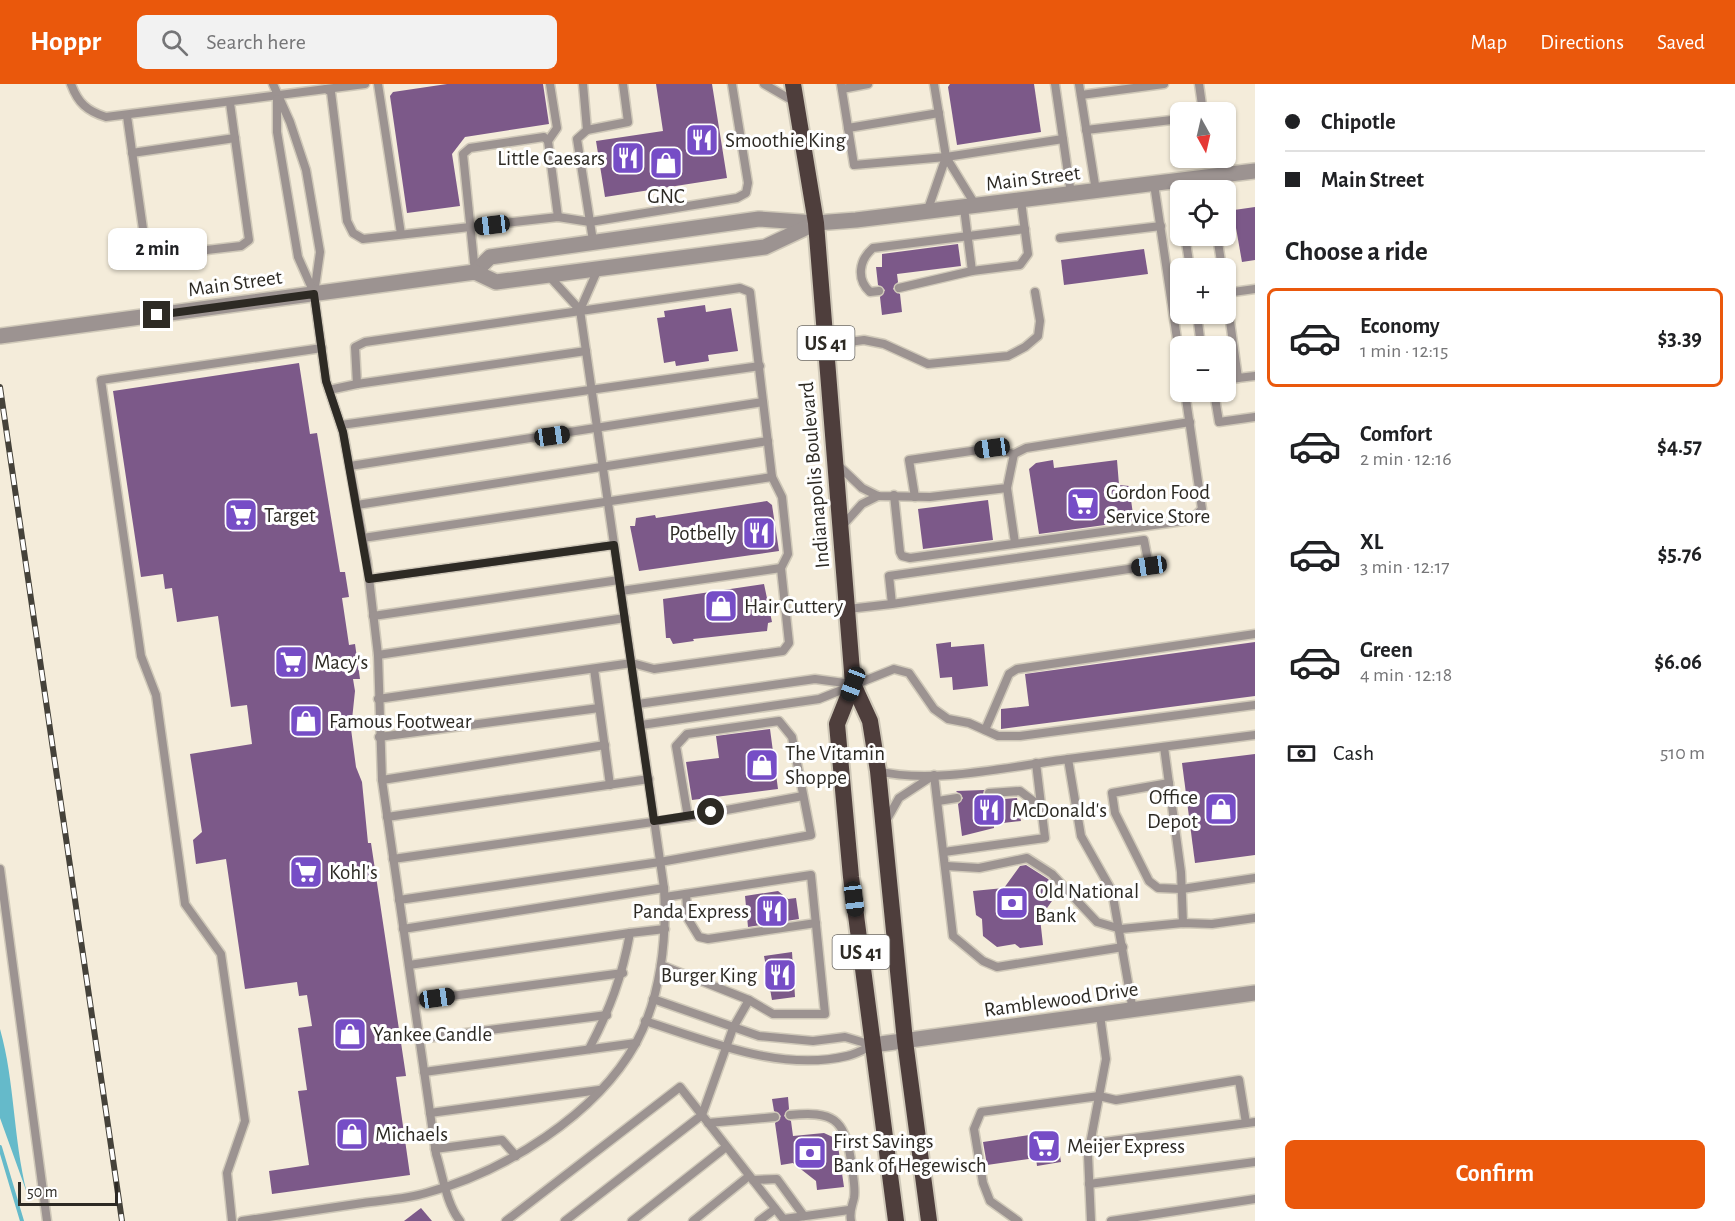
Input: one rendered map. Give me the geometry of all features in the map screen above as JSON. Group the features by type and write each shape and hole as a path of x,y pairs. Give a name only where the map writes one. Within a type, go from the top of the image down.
{"highway":[{"name":"Indianapolis Boulevard","path":"793,84 816,223 853,684 870,721 878,771 905,1041 929,1221"},
{"name":"Indianapolis Boulevard","path":"853,684 837,724 851,877 896,1221"}],"street":[{"name":"Main Street","path":"475,272 490,257 759,219 816,223 1021,201 1255,171"},
{"name":"Main Street","path":"0,336 475,272 496,282 765,247 816,223"},
{"name":"Ramblewood Drive","path":"873,1045 1255,993"}],"lane":[{"path":"71,84 77,101 90,112 106,117 365,84"},
{"path":"273,84 290,122 306,170 320,252 314,294"},
{"path":"378,84 401,234"},
{"path":"548,141 557,128 550,84"},
{"path":"582,84 587,130"},
{"path":"593,241 577,139 587,130 628,122 623,84"},
{"path":"326,89 331,92 347,221 353,234 363,239 558,217 590,222 737,198 746,193 748,183 732,84"},
{"path":"764,84 796,102"},
{"path":"868,84 842,86 854,165 946,157 1063,139"},
{"path":"934,84 946,157 970,207 968,237 972,271"},
{"path":"1055,84 1071,194"},
{"path":"1079,84 1096,191"},
{"path":"1080,95 1164,84"},
{"path":"1199,84 1202,102"},
{"path":"277,97 277,132 298,257 314,294 329,390 341,425 363,538 378,655 379,737 387,817 435,1149 447,1187 450,1208 460,1221"},
{"path":"127,116 147,257 242,246 249,240 230,103"},
{"path":"848,128 939,113"},
{"path":"1086,130 1170,120"},
{"path":"475,272 463,154 470,148 544,136 548,141 558,217"},
{"path":"132,153 235,138"},
{"path":"927,212 946,157"},
{"path":"1154,184 1177,336"},
{"path":"899,288 930,283 972,271 1020,265 1026,260 1028,254 1021,201"},
{"path":"1060,238 1161,226"},
{"path":"879,291 870,292 864,286 860,273 863,256 873,248 1025,229"},
{"path":"242,1221 423,1194 478,1176 516,1156 555,1129 599,1090 636,1043 645,1021 661,965 665,929 665,893 580,310 598,270"},
{"path":"549,276 580,310"},
{"path":"357,384 355,347 365,342 740,288 750,292 772,477 782,497 788,554 781,568 789,643 783,651 654,669 632,663 378,699"},
{"path":"1236,292 1255,289"},
{"path":"826,345 864,340 928,364 1008,356 1025,347 1038,336 1040,321 1035,292"},
{"path":"1230,324 1238,378 1255,376"},
{"path":"232,1221 227,1173 245,1122 221,954 185,904 156,695 141,656 101,380 322,348"},
{"path":"329,390 586,351"},
{"path":"341,425 760,366"},
{"path":"350,466 764,402"},
{"path":"894,495 902,556 910,558 1191,520 1202,509 1187,402"},
{"path":"1216,402 1219,422 1255,417"},
{"path":"915,497 909,460 992,448 1014,454 1026,448 1190,422"},
{"path":"357,505 768,441"},
{"path":"1014,454 1006,488 1015,543"},
{"path":"836,463 862,488 878,496"},
{"path":"363,538 772,477"},
{"path":"841,528 862,504 878,496 915,497 1006,488"},
{"path":"848,609 892,604 1149,566 1144,540 889,576 892,604"},
{"path":"369,579 614,545"},
{"path":"621,591 781,568"},
{"path":"373,616 619,580"},
{"path":"378,655 625,618"},
{"path":"985,730 1009,674 1017,669 1255,634"},
{"path":"594,669 610,785"},
{"path":"641,725 819,699 894,669 909,673 934,709 948,719 998,736 1020,736 1255,705"},
{"path":"638,704 815,679 853,684"},
{"path":"379,737 599,708"},
{"path":"399,900 660,862 811,835 792,737 779,721 687,734 676,746 688,817"},
{"path":"878,771 901,777 934,775 1255,735"},
{"path":"382,780 605,745"},
{"path":"1164,747 1182,889 1183,923"},
{"path":"1068,759 1081,836 1112,891 1121,928 1133,1011"},
{"path":"944,852 1045,838 1036,763"},
{"path":"934,775 953,936 983,961 998,967 1123,947"},
{"path":"884,824 899,798 934,775"},
{"path":"387,817 649,779"},
{"path":"1169,783 1112,793 1115,813 1149,881 1166,890 1255,878"},
{"path":"989,793 1020,791 1042,808"},
{"path":"393,859 688,817 803,796"},
{"path":"938,801 957,798"},
{"path":"946,866 979,868 1027,858 1052,874 1097,922 1121,928 1183,923 1212,924 1255,918"},
{"path":"0,869 47,1221"},
{"path":"403,929 665,893 686,894 811,875 825,1014 773,1014 748,1000 661,965"},
{"path":"686,894 688,919 699,937 708,939 816,923"},
{"path":"409,965 665,929"},
{"path":"589,1049 607,1015 623,973 630,933"},
{"path":"414,1001 623,973"},
{"path":"653,999 733,1028 786,1040 845,1037 873,1045"},
{"path":"565,1221 702,1115 733,1028 748,1000"},
{"path":"419,1039 607,1015"},
{"path":"1091,1221 1088,1155 1106,1059 1100,1015"},
{"path":"645,1021 726,1046 773,1057 813,1060 848,1056 873,1045"},
{"path":"424,1072 636,1043"},
{"path":"1018,1221 990,1201 983,1183 974,1129 981,1112 1099,1096 1116,1100 1239,1080 1250,1123 1104,1142 1091,1140"},
{"path":"506,1221 680,1087 784,1220 849,1210"},
{"path":"430,1113 599,1090"},
{"path":"790,1115 825,1116 840,1124 847,1135 854,1197 849,1210 851,1221"},
{"path":"708,1123 775,1117"},
{"path":"435,1149 502,1140 516,1156"},
{"path":"632,1221 726,1147"},
{"path":"1089,1184 1255,1162"},
{"path":"693,1221 751,1178 777,1179 804,1216"},
{"path":"1112,1221 1255,1200"},
{"path":"759,1221 775,1209"}],"water":[{"path":"0,1029 9,1069 19,1152 27,1193 0,1118"}],"building":[{"path":"447,84 543,84 549,124 465,137 452,154 460,206 407,213 390,96 393,92"},
{"path":"656,84 712,84 727,178 605,197 596,141 663,131"},
{"path":"950,84 1034,84 1041,132 957,145 948,87"},
{"path":"1255,207 1255,260 1242,262 1236,228 1236,210"},
{"path":"958,244 961,266 897,274 898,282 893,289 900,294 902,312 882,315 880,297 885,290 878,285 876,267 882,267 882,254"},
{"path":"1144,249 1148,274 1064,285 1061,260"},
{"path":"705,305 706,312 731,308 738,351 708,355 709,361 676,366 675,361 664,363 657,318 665,317 664,311"},
{"path":"299,363 310,434 317,433 340,572 345,572 349,597 342,598 349,645 355,644 360,679 353,679 355,691 351,729 356,767 362,782 368,843 371,843 406,1076 396,1077 410,1175 272,1194 269,1171 309,1165 298,1091 307,1090 298,1028 312,1026 307,995 299,996 297,982 245,989 226,859 196,864 193,840 202,832 190,754 252,744 247,705 231,707 218,616 177,622 172,588 165,589 163,574 141,577 113,391"},
{"name":"Gordon Food Service Store","path":"1053,460 1054,468 1117,460 1119,485 1129,486 1134,521 1039,534 1029,469 1036,463"},
{"path":"988,500 993,540 923,549 918,509"},
{"path":"767,501 772,505 779,551 639,571 630,526 635,526 636,518 655,515 656,518"},
{"path":"764,584 772,622 768,623 767,631 693,639 694,641 673,644 670,638 666,638 663,599"},
{"path":"951,642 951,647 984,644 988,686 953,690 952,677 940,678 936,644"},
{"path":"1255,642 1255,696 1001,729 1001,709 1029,706 1025,674"},
{"path":"770,729 778,789 692,800 686,762 719,758 716,736"},
{"name":"Office Depot","path":"1255,754 1255,855 1195,863 1182,763"},
{"name":"McDonald's","path":"984,790 983,796 990,800 1017,798 1021,821 994,824 994,828 962,836 958,804 963,798 956,791"},
{"name":"Old National Bank","path":"1026,865 1048,879 1059,891 1040,918 1043,945 1020,948 1015,944 997,947 983,936 982,919 976,915 973,891 1004,888 1020,866"},
{"name":"Panda Express","path":"778,891 788,899 796,898 799,919 748,927 745,896"},
{"name":"Burger King","path":"792,952 795,997 772,1000 764,956"},
{"name":"First Savings Bank of Hegewisch","path":"788,1097 789,1109 784,1116 791,1121 793,1136 824,1133 837,1139 844,1187 817,1190 816,1181 793,1163 781,1165 775,1123 781,1116 774,1111 772,1099"},
{"path":"1056,1131 1061,1162 1037,1166 1036,1158 987,1165 983,1142"},
{"path":"421,1208 432,1221 404,1221"}],"waterway":[{"path":"0,1147 22,1221"}],"railway":[{"path":"0,387 122,1221"}],"place":[{"name":"Smoothie King","path":"702,140"},
{"name":"Little Caesars","path":"628,158"},
{"name":"GNC","path":"666,163"},
{"name":"Gordon Food Service Store","path":"1083,504"},
{"name":"Target","path":"241,515"},
{"name":"Potbelly","path":"759,533"},
{"name":"Hair Cuttery","path":"721,606"},
{"name":"Macy's","path":"291,662"},
{"name":"Famous Footwear","path":"306,721"},
{"name":"The Vitamin Shoppe","path":"762,765"},
{"name":"Office Depot","path":"1221,809"},
{"name":"McDonald's","path":"989,810"},
{"name":"Kohl's","path":"306,872"},
{"name":"Old National Bank","path":"1012,903"},
{"name":"Panda Express","path":"772,911"},
{"name":"Burger King","path":"780,975"},
{"name":"Yankee Candle","path":"350,1034"},
{"name":"Michaels","path":"352,1134"},
{"name":"Meijer Express","path":"1044,1146"},
{"name":"First Savings Bank of Hegewisch","path":"810,1153"}],"route":[{"path":"157,315 314,294 326,381 343,432 368,561 369,579 614,545 654,821 711,812"}]}
